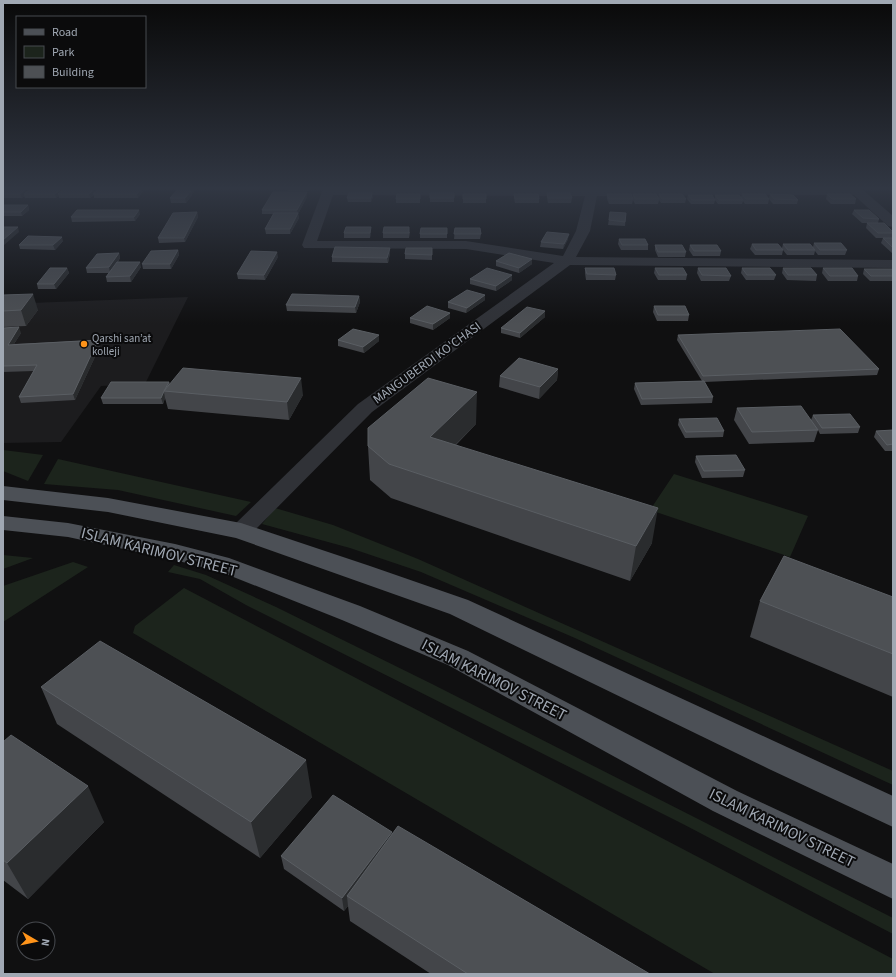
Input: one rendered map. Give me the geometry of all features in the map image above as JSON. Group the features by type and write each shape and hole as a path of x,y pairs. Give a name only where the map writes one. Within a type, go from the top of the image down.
{"main road":[{"path":"3,493 108,505 241,531 459,607 780,760 893,812"},
{"name":"ISLAM KARIMOV STREET","path":"3,523 68,530 175,552 228,566 351,614 458,658 725,801 893,882"}],"street":[{"path":"313,235 309,245 466,245 567,261 893,264"},
{"name":"MANGUBERDI KO'CHASI","path":"241,531 365,408 567,261 582,235"}],"shaded area":[{"name":"Qarshi san’at kolleji","path":"188,297 145,384 101,386 61,442 3,443 3,304"}],"green space":[{"path":"3,450 43,455 28,481 3,471"},
{"path":"58,459 251,502 236,516 118,490 44,484"},
{"path":"674,474 808,516 790,557 650,510"},
{"path":"275,508 333,525 418,559 893,771 893,785 575,638 421,572 350,548 262,524"},
{"path":"3,555 33,558 3,569"},
{"path":"73,562 88,567 3,622 3,586"},
{"path":"174,565 206,575 276,607 432,684 893,918 893,934 681,823 246,605 200,579 168,572"},
{"path":"184,588 893,959 893,974 715,974 133,633 135,626"}],"building":[{"path":"3,235 9,235 3,240"},
{"path":"160,235 186,235 184,238 158,238"},
{"path":"545,235 569,235 564,244 541,242"},
{"path":"28,236 62,237 53,245 19,245"},
{"path":"883,238 893,238 893,248"},
{"path":"619,239 645,239 648,245 622,245"},
{"path":"814,243 841,243 847,250 820,250"},
{"path":"752,244 778,244 783,250 756,250"},
{"path":"783,244 810,244 815,250 788,250"},
{"path":"655,245 682,245 686,252 658,252"},
{"path":"690,245 717,245 721,251 694,251"},
{"path":"335,247 390,248 387,258 332,257"},
{"path":"406,248 432,248 432,255 405,254"},
{"path":"178,250 170,264 142,264 151,251"},
{"path":"251,251 277,252 264,275 237,274"},
{"path":"119,253 109,267 86,268 97,254"},
{"path":"509,253 532,259 519,268 496,261"},
{"path":"117,262 140,262 130,276 106,277"},
{"path":"50,268 67,268 54,284 37,284"},
{"path":"487,268 512,275 496,286 470,279"},
{"path":"585,268 614,268 616,275 587,274"},
{"path":"655,268 683,268 687,275 659,275"},
{"path":"698,268 726,268 731,276 702,275"},
{"path":"742,268 770,268 776,275 747,275"},
{"path":"783,268 811,268 817,275 788,275"},
{"path":"823,268 852,268 858,276 830,276"},
{"path":"864,269 893,269 893,276 871,276"},
{"path":"467,290 485,295 467,308 448,302"},
{"path":"33,294 21,310 3,311 3,295"},
{"path":"292,294 359,296 355,307 286,305"},
{"path":"427,306 450,313 433,324 410,318"},
{"path":"654,306 685,306 689,315 658,315"},
{"path":"527,307 545,311 520,333 501,328"},
{"path":"19,327 8,345 98,340 73,394 19,397 37,365 3,366 3,328"},
{"path":"353,329 379,335 363,347 338,340"},
{"path":"840,329 879,369 703,376 678,335"},
{"path":"519,358 558,369 540,387 500,376"},
{"path":"183,368 301,378 287,402 164,391"},
{"path":"428,378 477,392 430,437 658,508 636,546 389,464 368,446 368,428"},
{"path":"704,381 713,397 642,399 635,383"},
{"path":"111,382 169,382 161,398 101,398"},
{"path":"801,406 818,430 752,432 737,408"},
{"path":"850,414 860,427 822,428 813,415"},
{"path":"717,418 724,431 686,432 679,419"},
{"path":"893,430 893,444 887,445 876,431"},
{"path":"736,455 745,470 704,471 696,456"},
{"path":"784,556 893,597 893,654 760,601"},
{"path":"100,641 306,760 251,822 41,687"},
{"path":"11,735 88,786 7,863 3,860 3,742"},
{"path":"333,795 392,832 342,898 281,856"},
{"path":"398,826 650,974 468,974 347,896"}],"place":[{"name":"Qarshi san’at kolleji","path":"84,344"}]}
